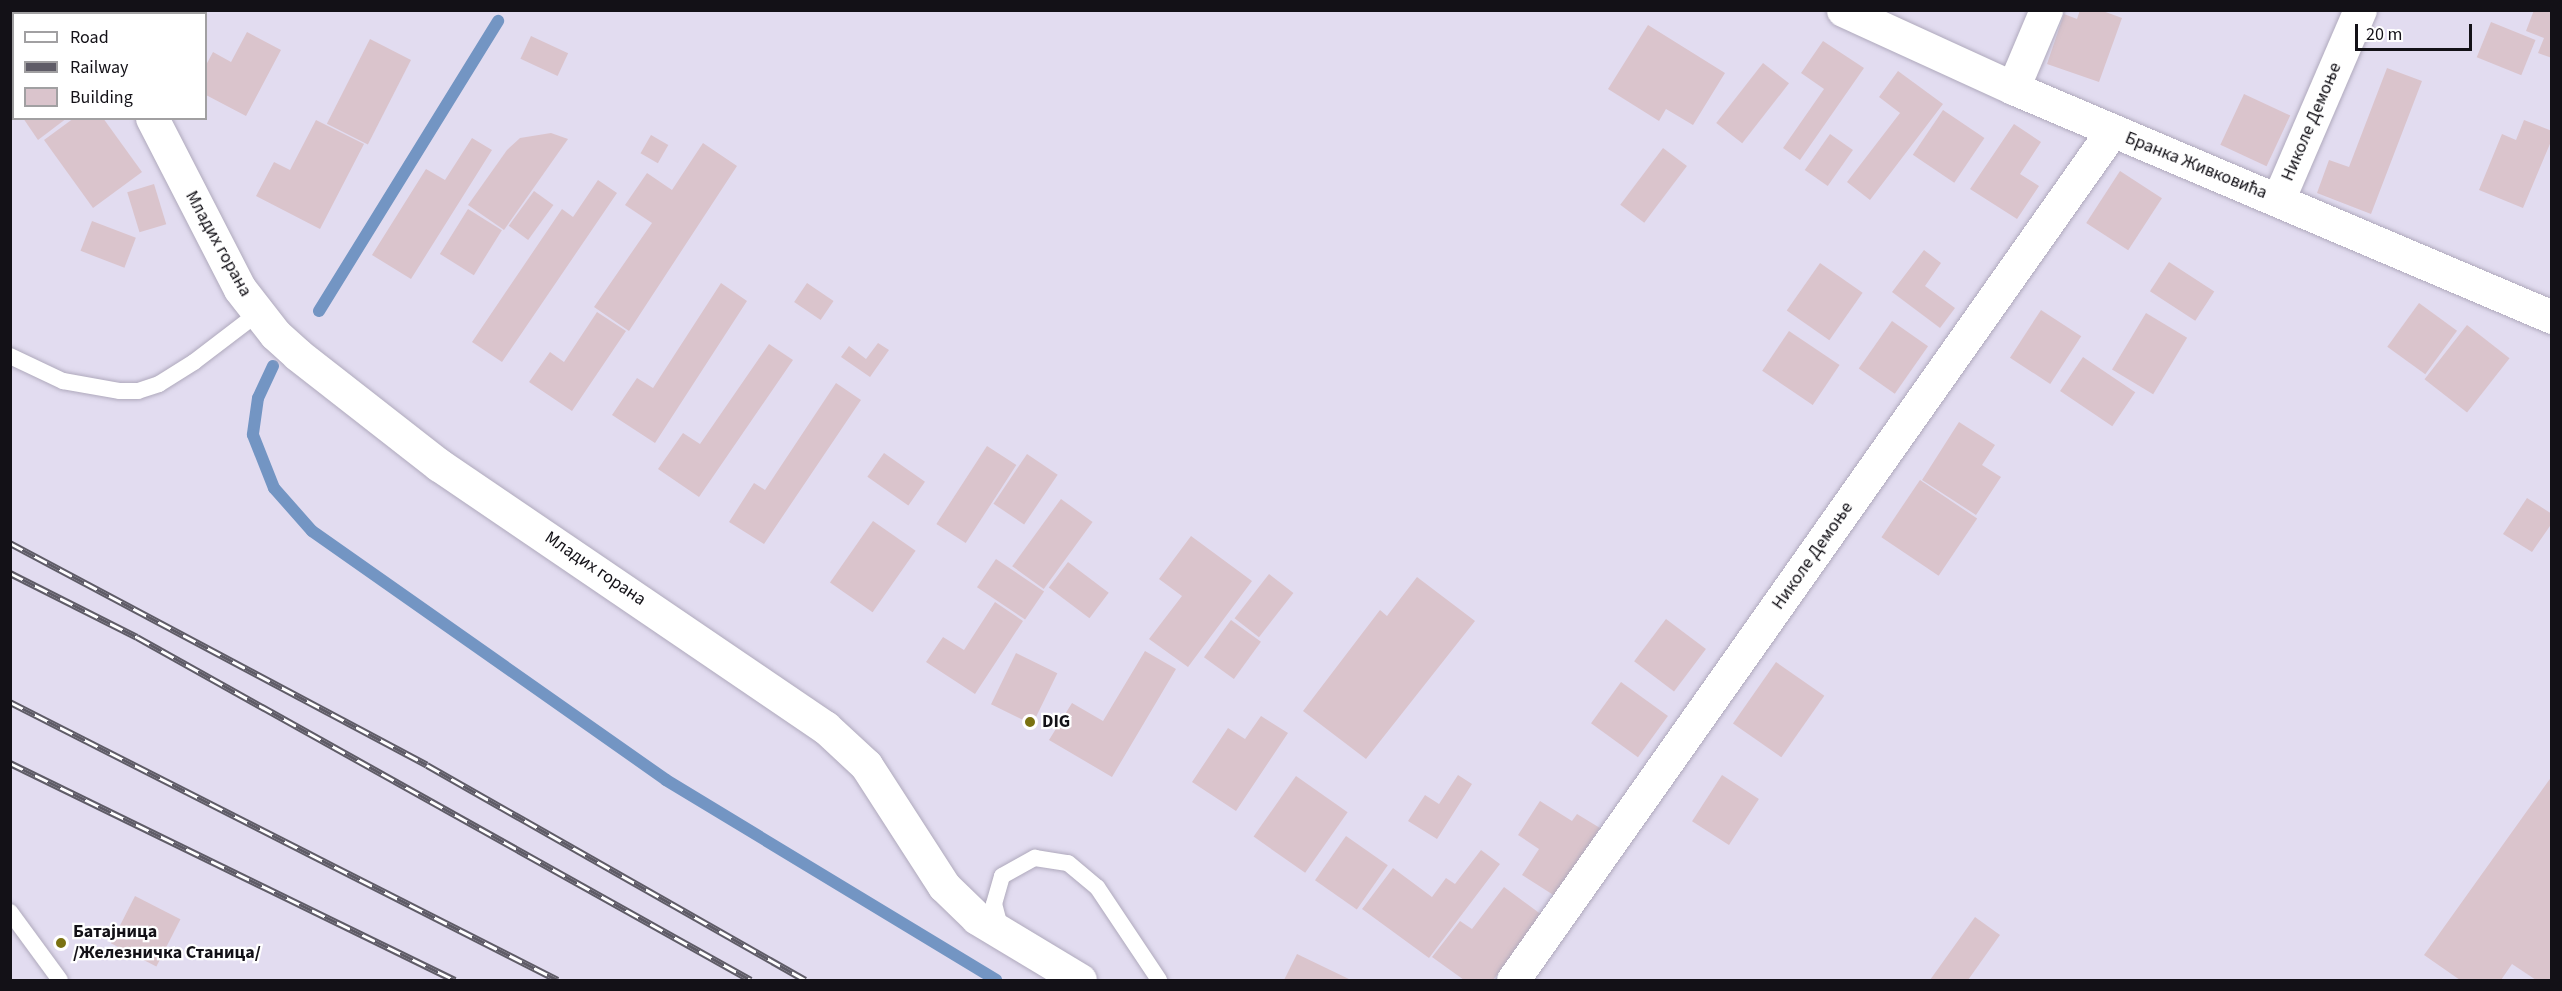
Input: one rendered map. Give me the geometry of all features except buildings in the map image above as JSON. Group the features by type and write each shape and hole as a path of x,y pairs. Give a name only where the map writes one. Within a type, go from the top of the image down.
{"street":[{"name":"Бранка Живковића","path":"1843,10 2112,131 2552,316"},
{"path":"2013,88 2046,10"},
{"name":"Николе Демоње","path":"2278,200 2360,10"},
{"name":"Младих горана","path":"153,120 216,245 258,313 298,355 439,465 825,727 866,765 944,886 977,918 1080,981"},
{"name":"Николе Демоње","path":"1513,981 2112,131"}],"lane":[{"path":"10,356 63,381 120,392 138,391 159,384 194,362 258,313"},
{"path":"1012,941 995,918 994,904 1002,876 1017,865 1050,857 1086,875 1159,981"},
{"path":"10,912 60,981"}],"waterway":[{"path":"319,311 498,21"},
{"path":"273,366 258,398 253,435 274,488 312,531 666,780 996,980"}],"railway":[{"path":"10,543 427,765 805,980"},
{"path":"10,573 137,637 751,980"},
{"path":"10,702 558,980"},
{"path":"10,763 455,980"}],"place":[{"name":"DIG","path":"1030,722"},
{"name":"Батајница /Железничка Станица/","path":"61,943"}]}
